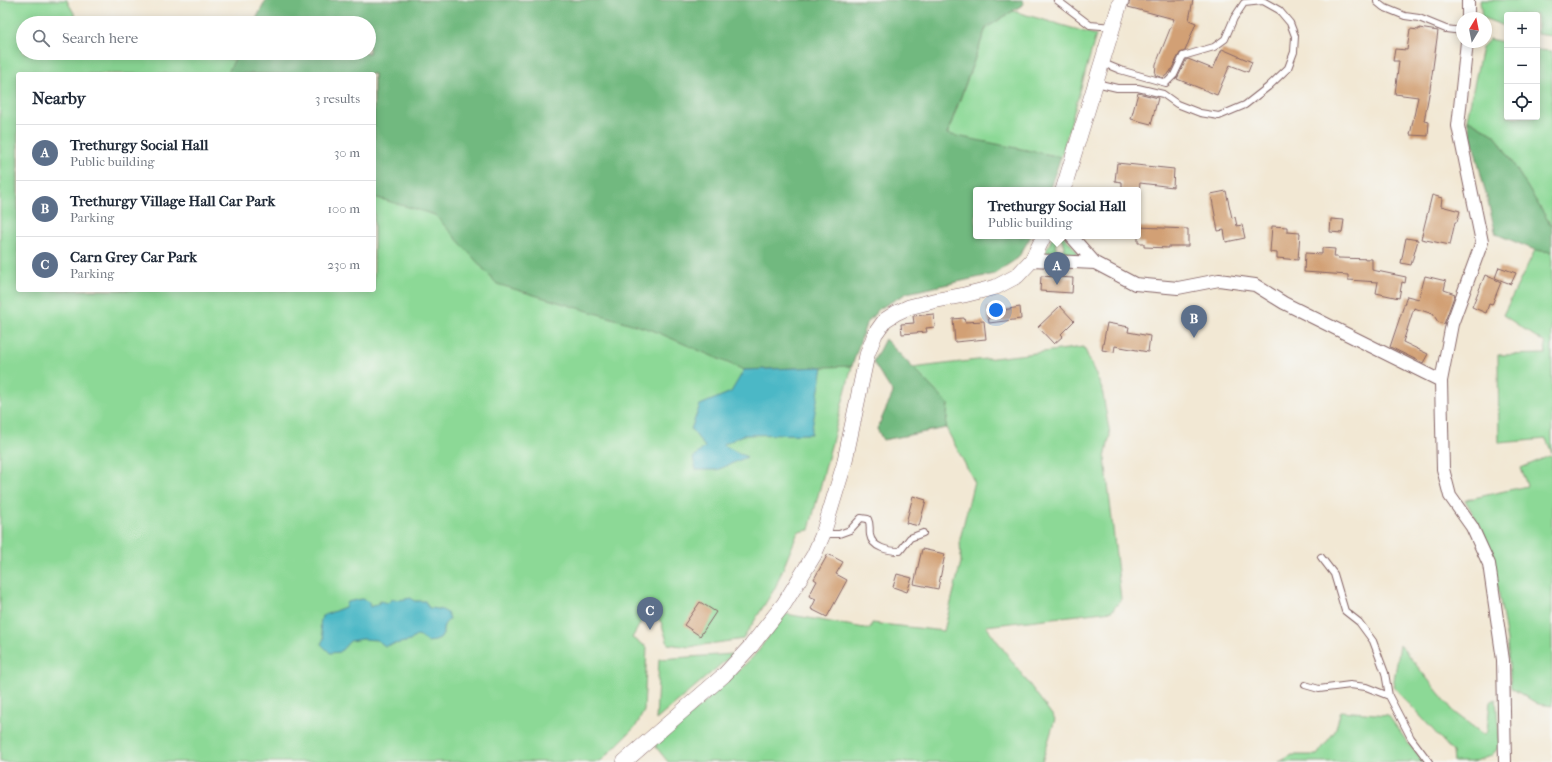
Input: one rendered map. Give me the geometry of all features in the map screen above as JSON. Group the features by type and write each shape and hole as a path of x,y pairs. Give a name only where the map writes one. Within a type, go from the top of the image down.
{"street":[{"path":"1064,187 1121,0"},
{"path":"1468,0 1468,12"},
{"path":"1466,48 1458,126 1482,242 1452,324 1441,381 1443,469 1450,496 1472,527 1489,564 1503,660 1505,762"},
{"path":"624,762 724,675 751,646 784,604 814,555 823,534 844,465 867,355 875,334 885,320 896,313 932,301 996,287 1017,276 1032,260 1042,239"},
{"path":"1074,239 1095,263 1134,284 1178,288 1219,280 1255,286 1284,303 1441,381"},
{"path":"1032,260 1095,263"}],"lane":[{"path":"1057,0 1090,25 1113,27"},
{"path":"1377,0 1376,2 1383,8 1405,16 1419,18 1446,30 1456,31"},
{"path":"1096,83 1117,88 1138,88 1163,94 1177,104 1200,113 1219,116 1245,105 1268,87 1288,68 1294,52 1295,36 1290,23 1279,10 1263,1 1244,3 1234,18 1225,39 1214,47 1183,56 1174,75 1166,83 1120,70 1103,63"},
{"path":"823,534 839,534 850,530 861,518 868,519 871,524 870,535 873,542 887,550 900,551 910,538 923,533"},
{"path":"1321,557 1334,574 1345,611 1359,622 1373,641 1384,673 1389,696 1411,738 1429,762"},
{"path":"1305,685 1319,689 1350,685 1366,687 1389,696"}],"green space":[{"path":"0,0 67,0 76,16 16,16 16,60 238,60 317,68 467,66 846,366 852,366 809,530 798,532 775,588 743,639 689,647 668,644 661,622 656,616 645,615 632,638 647,647 644,711 636,726 600,762 0,762"},
{"path":"266,0 1023,0 1024,4 986,28 947,134 1061,157 1050,187 973,187 973,239 1029,239 1018,258 994,274 907,293 879,309 866,324 852,366 744,370 652,330 497,284 435,215 376,198 376,72 228,72 234,60 376,60 376,16 258,16"},
{"path":"1480,0 1552,0 1552,36 1540,34 1540,12 1504,12 1504,26 1492,21 1492,12 1481,12"},
{"path":"1013,11 1096,35 1061,157 947,135 986,28"},
{"path":"1492,39 1504,42 1504,120 1540,120 1540,50 1552,51 1552,227 1496,136 1467,119 1482,48 1492,48"},
{"path":"1467,119 1496,136 1552,227 1552,252 1535,250 1496,234"},
{"path":"1052,239 1055,239 1056,247 1059,250 1063,250 1064,247 1062,239 1066,239 1079,254 1045,254"},
{"path":"1535,250 1552,252 1552,453 1546,439 1499,443 1498,355 1546,354 1545,343 1503,315"},
{"path":"885,339 948,404 946,428 883,440 877,429 893,393 873,362"},
{"path":"1084,347 1102,389 1110,435 1105,458 1121,599 1112,611 986,626 1055,719 1042,762 668,762 656,747 656,742 704,703 753,657 786,614 870,629 872,623 944,631 961,562 960,539 974,481 946,428 948,404 912,368"},
{"path":"1552,455 1552,706 1538,704 1511,688 1507,641 1493,560 1482,529 1465,500 1527,486 1521,468"},
{"path":"1400,645 1455,713 1484,735 1487,731 1490,702 1496,699 1500,746 1491,756 1472,762 1454,762 1453,752 1393,686"},
{"path":"733,654 656,720 659,659"},
{"path":"1341,711 1388,715 1408,743 1425,762 1279,762 1292,755 1317,755 1335,731"}],"water":[{"path":"823,367 811,434 743,435 723,445 747,457 717,470 696,470 693,458 705,447 691,429 700,405 731,392 744,370"},
{"path":"411,598 414,601 425,601 429,608 445,611 449,616 450,619 444,626 443,635 436,641 427,642 421,637 416,636 410,641 385,646 377,640 362,639 350,641 340,652 330,653 321,644 324,638 320,627 322,616 345,607 347,602 362,599 369,602 370,607 379,603 380,601 388,603 395,599 399,600"}],"building":[{"path":"1130,0 1193,0 1189,20 1196,23 1185,51 1180,53 1170,72 1163,78 1155,75 1156,64 1174,19 1128,7"},
{"path":"1419,28 1438,31 1424,121 1429,122 1428,136 1410,135 1418,97 1395,94 1399,61 1393,61 1395,49 1407,50 1410,29 1419,30"},
{"path":"1222,49 1252,62 1248,72 1230,65 1217,95 1177,79 1186,60 1188,59 1213,69"},
{"path":"1138,93 1158,98 1151,124 1131,119"},
{"path":"1117,163 1174,169 1173,187 1140,183 1139,187 1122,187 1122,182 1115,181"},
{"path":"1226,191 1232,218 1235,217 1237,226 1242,225 1245,238 1226,242 1224,230 1218,231 1211,194"},
{"path":"1432,195 1442,198 1441,206 1460,211 1457,222 1455,222 1450,245 1421,239"},
{"path":"1331,219 1344,220 1342,233 1330,232"},
{"path":"1272,226 1287,227 1287,232 1300,233 1298,260 1277,258 1277,253 1270,252"},
{"path":"1141,227 1188,229 1188,246 1169,246 1169,248 1144,247 1144,243 1138,243 1138,239 1141,239"},
{"path":"1406,238 1418,240 1411,265 1401,263"},
{"path":"1322,248 1335,249 1334,257 1338,258 1372,259 1372,270 1406,277 1405,283 1402,282 1399,298 1376,293 1378,282 1348,280 1348,275 1304,272 1305,253 1322,254"},
{"path":"1499,267 1516,273 1511,284 1495,278"},
{"path":"1485,275 1501,282 1492,305 1489,304 1486,313 1472,307"},
{"path":"1041,276 1073,278 1072,293 1040,291"},
{"path":"1425,276 1446,281 1444,290 1455,294 1444,324 1438,322 1433,314 1414,308 1403,342 1428,354 1423,363 1390,347 1407,296 1419,299"},
{"path":"999,306 999,308 1003,307 1003,310 1020,307 1021,319 989,323 987,308"},
{"path":"1060,306 1074,321 1061,334 1063,336 1054,344 1038,327"},
{"path":"934,314 935,327 926,328 927,332 902,334 901,324 914,323 913,316"},
{"path":"964,318 965,322 984,321 986,339 955,342 953,319"},
{"path":"1107,323 1129,327 1128,332 1150,336 1148,352 1115,346 1114,352 1102,350"},
{"path":"913,496 926,500 919,526 906,523"},
{"path":"922,549 945,554 938,589 914,584"},
{"path":"828,554 843,562 836,574 847,580 827,617 811,609 816,599 809,596 817,581 814,579"},
{"path":"897,574 912,578 907,592 893,587"},
{"path":"700,602 716,612 700,636 684,625"}],"place":[{"name":"Trethurgy Social Hall","path":"1057,285"},
{"name":"Trethurgy Village Hall Car Park","path":"1194,338"},
{"name":"Carn Grey Car Park","path":"650,630"}]}
